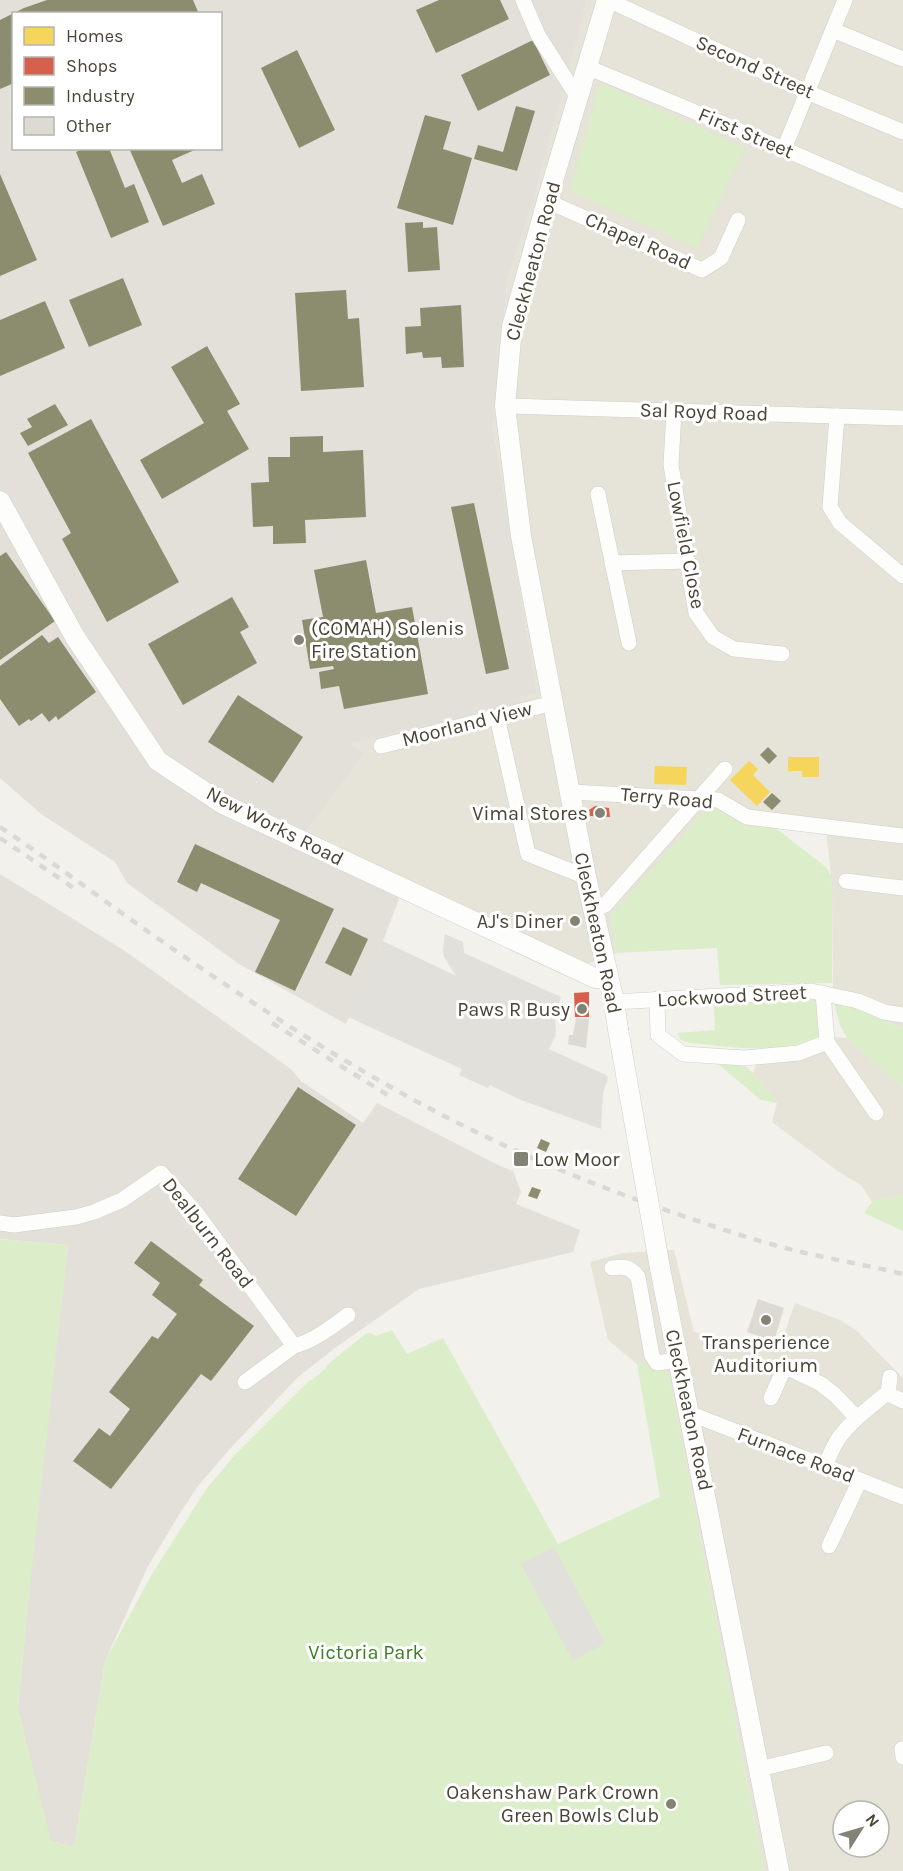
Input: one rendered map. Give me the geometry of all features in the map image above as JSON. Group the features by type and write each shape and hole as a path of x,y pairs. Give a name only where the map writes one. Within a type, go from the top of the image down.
{"street":[{"path":"523,0 538,35 578,98"},
{"name":"Cleckheaton Road","path":"608,0 547,201 512,327 505,406 521,536 586,878 614,1002 660,1268 779,1871"},
{"name":"Second Street","path":"608,0 807,92 903,132"},
{"path":"784,149 845,0"},
{"path":"833,30 903,59"},
{"name":"First Street","path":"587,67 903,201"},
{"name":"Chapel Road","path":"547,201 702,270 721,258 738,220"},
{"name":"Sal Royd Road","path":"505,406 903,418"},
{"name":"Lowfield Close","path":"674,411 671,465 696,613 713,637 734,649 782,654"},
{"path":"837,416 830,507 840,523 903,576"},
{"path":"598,494 629,643"},
{"name":"New Works Road","path":"0,501 75,637 158,761 223,804 282,833 595,978 608,979"},
{"path":"612,563 687,561"},
{"name":"Moorland View","path":"381,746 554,703"},
{"path":"497,717 528,854 586,878"},
{"path":"594,909 605,905 725,769"},
{"name":"Terry Road","path":"571,792 718,800 747,817 903,836"},
{"path":"846,880 903,888"},
{"name":"Lockwood Street","path":"614,1002 811,990 858,1001 884,1012 903,1015"},
{"path":"823,993 828,1042 876,1113"},
{"path":"657,999 658,1035 683,1054 744,1058 799,1053 828,1042"},
{"name":"Dealburn Road","path":"0,1223 14,1226 76,1217 94,1212 122,1200 161,1173 197,1214 294,1346"},
{"path":"612,1268 623,1266 632,1269 638,1277 652,1356 657,1363 678,1360"},
{"path":"245,1382 294,1346 304,1343 348,1316"},
{"path":"771,1398 783,1371 788,1368 821,1384 857,1418"},
{"path":"888,1394 890,1377"},
{"path":"825,1467 840,1434 882,1396 888,1394 903,1401"},
{"name":"Furnace Road","path":"689,1413 903,1497"},
{"path":"829,1546 860,1480"},
{"path":"759,1769 826,1754"}],"shaded area":[{"path":"0,0 587,0 532,203 508,276 493,427 537,693 520,697 522,704 350,743 364,753 309,827 291,847 402,891 383,941 346,1024 239,964 127,883 115,862 41,814 0,778"},
{"path":"587,0 903,0 903,1028 833,1000 832,885 826,830 773,826 610,916 616,953 582,966 407,885 290,847 363,753 349,743 521,704 519,697 537,693 493,427 508,276"},
{"path":"0,874 122,949 291,1069 301,1081 363,1123 377,1103 513,1171 521,1192 516,1204 580,1230 573,1252 419,1289 298,1377 198,1486 147,1568 105,1661 74,1847 50,1841 18,1709 34,1538 68,1245 0,1239"},
{"path":"445,934 463,942 464,953 561,997 555,1017 556,1034 549,1049 606,1075 608,1078 603,1093 601,1129 521,1100 490,1085 488,1088 459,1075 462,1069 348,1017 383,941 456,976 444,957"},
{"path":"819,1036 847,1038 903,1088 903,1195 872,1202 861,1185 839,1172 772,1122 777,1103 753,1073 762,1050 804,1044"},
{"path":"674,1250 694,1332 744,1341 778,1352 795,1303 840,1320 857,1331 903,1378 903,1871 764,1871 669,1374 650,1362 637,1364 608,1340 590,1262 623,1253"},
{"path":"554,1547 605,1643 573,1661 521,1564"}],"green space":[{"path":"600,83 745,148 697,248 570,191"},
{"path":"710,804 773,826 826,867 831,876 832,885 832,983 720,985 717,948 616,953 610,916"},
{"path":"819,999 819,1036 788,1046 740,1048 691,1043 681,1040 677,1033 715,1030 714,1004"},
{"path":"833,1000 903,1028 903,1088 847,1038 840,1025"},
{"path":"741,1062 777,1103 761,1100 719,1065"},
{"path":"903,1195 903,1231 864,1213 872,1202"},
{"name":"Victoria Park","path":"0,1239 68,1245 18,1709 51,1841 74,1847 105,1661 152,1574 205,1491 233,1457 327,1365 365,1334 371,1333 376,1336 392,1330 407,1354 443,1338 558,1544 660,1497 637,1364 650,1362 669,1374 764,1871 0,1871"}],"building: Homes":[{"path":"788,757 819,757 819,777 802,777 802,771 788,771"},
{"path":"749,761 758,769 753,775 770,792 757,806 730,780"},
{"path":"655,766 687,767 686,785 654,784"}],"building: Shops":[{"name":"Vimal Stores","path":"595,806 609,808 610,817 590,816 589,810"},
{"name":"Paws R Busy","path":"589,992 589,1017 575,1017 574,993"}],"building: Industry":[{"path":"47,0 193,0 198,12 16,12"},
{"path":"439,0 500,0 509,19 436,53 416,10"},
{"path":"12,14 12,84 0,89 0,20"},
{"path":"533,40 550,75 478,111 461,75"},
{"path":"297,50 335,130 299,148 261,68"},
{"path":"516,106 535,111 517,171 474,159 478,145 503,152"},
{"path":"425,115 451,122 443,149 472,158 453,225 397,208"},
{"path":"110,150 125,188 134,184 149,222 111,238 76,152"},
{"path":"130,150 194,150 172,160 182,183 202,174 215,204 163,226"},
{"path":"0,174 37,260 0,276"},
{"path":"423,222 423,228 437,227 440,270 408,272 405,223"},
{"path":"123,278 142,325 89,347 69,300"},
{"path":"346,290 348,319 359,318 364,387 301,391 295,293"},
{"path":"45,301 65,348 0,376 0,320"},
{"path":"461,305 464,367 442,368 441,357 423,358 422,352 406,354 405,327 421,326 420,308"},
{"path":"207,346 240,404 227,411 249,449 162,499 140,460 204,423 171,367"},
{"path":"55,404 68,425 28,446 20,433 32,427 27,419"},
{"path":"91,419 179,582 107,622 62,539 71,533 28,453"},
{"path":"323,436 323,452 363,450 366,517 305,520 306,543 273,544 273,526 253,527 251,483 269,482 268,457 290,457 290,437"},
{"path":"474,503 509,669 486,674 451,507"},
{"path":"6,552 55,621 0,660 0,556"},
{"path":"366,560 376,613 412,607 428,694 344,709 339,686 321,689 319,672 334,669 333,666 310,669 302,620 323,617 314,570"},
{"path":"232,597 249,627 240,632 257,663 183,705 148,644"},
{"path":"42,635 49,643 58,637 96,692 58,720 56,716 49,722 42,713 19,726 0,699 0,666"},
{"path":"238,695 303,737 273,783 208,742"},
{"path":"768,747 777,756 769,764 760,755"},
{"path":"772,793 781,801 772,810 763,802"},
{"path":"195,844 334,909 295,991 255,972 280,920 201,883 197,892 177,882"},
{"path":"343,927 368,939 351,976 325,963"},
{"path":"298,1087 356,1125 296,1216 238,1179"},
{"path":"541,1139 550,1143 546,1152 537,1148"},
{"path":"532,1187 541,1190 537,1199 528,1196"},
{"path":"151,1241 203,1280 199,1285 254,1326 211,1381 201,1374 111,1489 73,1461 99,1428 110,1436 130,1409 109,1392 152,1336 158,1339 177,1314 152,1295 160,1283 134,1263"}],"building: Other":[{"path":"576,1018 589,1019 586,1048 568,1044 569,1035 573,1035"},
{"name":"Transperience Auditorium","path":"758,1299 784,1308 774,1341 747,1332"}],"railway":[{"path":"0,827 150,933 271,1014 365,1072 466,1127 574,1176 712,1226 793,1250 903,1274"},
{"path":"0,838 78,891"},
{"path":"272,1023 394,1099"}],"place":[{"name":"(COMAH) Solenis Fire Station","path":"299,640"},
{"name":"Vimal Stores","path":"600,813"},
{"name":"AJ's Diner","path":"575,921"},
{"name":"Paws R Busy","path":"582,1009"},
{"name":"Low Moor","path":"521,1159"},
{"name":"Transperience Auditorium","path":"766,1320"},
{"name":"Oakenshaw Park Crown Green Bowls Club","path":"671,1804"}]}
